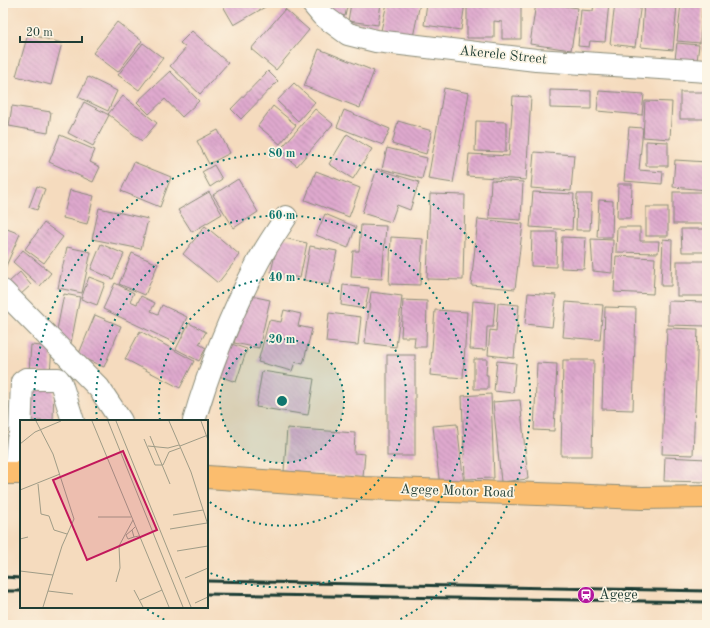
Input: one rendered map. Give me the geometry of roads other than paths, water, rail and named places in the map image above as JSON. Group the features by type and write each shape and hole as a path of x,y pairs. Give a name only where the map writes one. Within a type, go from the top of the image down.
{"main road":[{"name":"Agege Motor Road","path":"208,477 364,488 642,498 707,497"}],"street":[{"name":"Akerele Street","path":"312,3 322,15 348,34 376,41 536,60 707,70"},
{"path":"194,420 204,387 233,315 257,264 286,217"},
{"path":"3,292 99,388 119,420"},
{"path":"21,420 22,382 26,379 58,379 61,383 73,420"},
{"path":"13,473 18,439 20,436"}],"railway":[{"path":"3,577 20,578"},
{"path":"208,581 707,591"},
{"path":"3,591 20,591"},
{"path":"208,594 707,602"}],"place":[{"name":"Agege","path":"586,595"}]}
